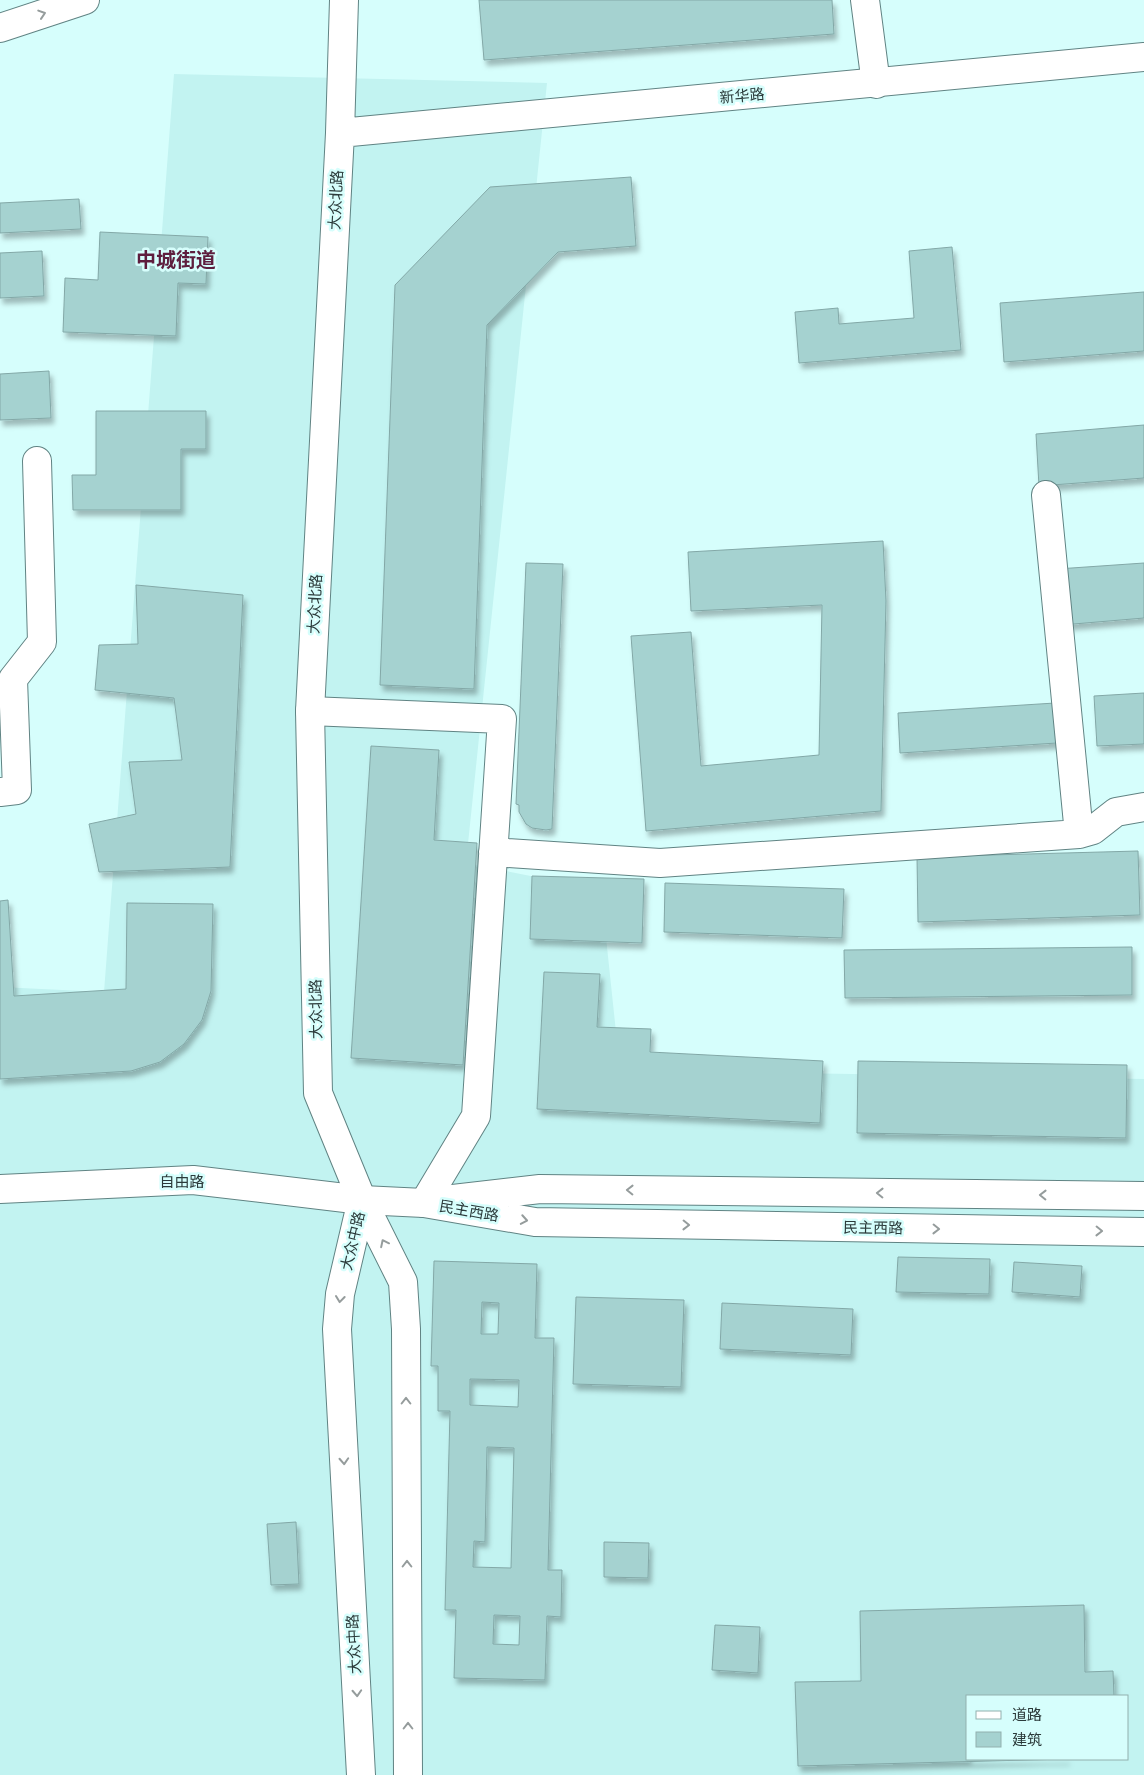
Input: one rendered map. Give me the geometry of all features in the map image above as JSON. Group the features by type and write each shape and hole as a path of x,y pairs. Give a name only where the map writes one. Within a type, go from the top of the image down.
{"main road":[{"path":"0,28 85,0"},
{"name":"大众北路","path":"344,0 340,133 310,711 318,1093 362,1200"},
{"path":"865,0 876,84"},
{"name":"新华路","path":"340,133 876,84 1144,57"},
{"path":"0,792 17,790 13,679 42,642 38,461"},
{"path":"1046,495 1079,834"},
{"path":"310,711 502,719 476,1116 424,1203"},
{"path":"493,852 660,863 1079,834 1093,830 1116,812 1144,807"},
{"name":"自由路","path":"0,1190 193,1180 362,1200 424,1203"},
{"name":"民主西路","path":"424,1203 540,1188 1144,1196"},
{"name":"大众中路","path":"361,1775 337,1329 340,1294 362,1200"},
{"name":"大众中路","path":"362,1200 403,1282 406,1330 408,1775"},
{"name":"民主西路","path":"424,1203 535,1222 1144,1232"}],"shaded area":[{"path":"174,74 547,83 466,863 601,890 620,1070 1144,1079 1144,1775 0,1775 0,987 104,992"}],"building":[{"path":"479,0 832,0 834,34 484,60"},
{"path":"631,177 636,246 558,252 487,325 474,689 380,685 395,285 490,187"},
{"path":"79,199 81,229 0,233 0,203"},
{"path":"100,232 208,237 206,284 178,283 176,336 63,332 65,278 98,280"},
{"path":"952,247 961,350 799,363 795,312 838,308 839,324 914,318 909,251"},
{"path":"42,251 44,296 0,298 0,253"},
{"path":"1144,292 1144,351 1004,362 1000,303"},
{"path":"49,371 51,418 0,420 0,374"},
{"path":"96,411 206,411 206,449 181,449 181,510 73,510 72,475 96,475"},
{"path":"1144,425 1144,478 1039,486 1036,434"},
{"path":"883,541 886,601 881,811 646,831 631,636 691,632 701,766 819,755 822,605 691,611 688,552"},
{"path":"526,563 563,564 552,829 546,830 532,828 526,824 519,812 519,805 516,804"},
{"path":"1144,563 1144,618 1062,625 1057,569"},
{"path":"136,585 243,595 230,867 99,872 89,824 136,814 129,762 182,760 174,698 95,690 99,645 138,644"},
{"path":"1144,693 1144,744 1097,746 1094,696"},
{"path":"1055,703 1057,743 900,753 898,713"},
{"path":"371,746 439,750 434,840 477,843 463,1065 351,1058"},
{"path":"1138,851 1140,915 918,922 917,857"},
{"path":"532,876 644,879 642,943 530,939"},
{"path":"665,883 844,889 842,938 664,932"},
{"path":"8,900 14,996 126,989 127,903 213,904 211,991 202,1020 184,1044 160,1062 131,1071 0,1079 0,901"},
{"path":"1132,947 1132,995 845,998 844,950"},
{"path":"544,972 600,974 597,1027 651,1029 650,1052 823,1061 820,1123 537,1109"},
{"path":"858,1061 1127,1065 1126,1138 857,1133"},
{"path":"898,1257 990,1259 989,1294 896,1292"},
{"path":"434,1261 537,1264 535,1338 554,1338 548,1570 562,1570 561,1617 547,1616 545,1680 454,1678 456,1610 445,1610 450,1411 438,1411 438,1366 431,1366","holes":["482,1302 499,1303 498,1334 481,1334","470,1379 519,1380 518,1407 470,1405","487,1447 514,1448 511,1568 473,1567 474,1541 485,1542","494,1615 520,1616 519,1645 493,1644"]},
{"path":"1014,1262 1082,1266 1080,1297 1012,1292"},
{"path":"576,1297 684,1300 681,1387 573,1384"},
{"path":"722,1303 853,1309 851,1355 720,1349"},
{"path":"296,1522 299,1584 271,1585 267,1524"},
{"path":"604,1542 649,1543 648,1578 604,1577"},
{"path":"1084,1605 1085,1672 1113,1671 1114,1695 966,1695 966,1760 1029,1760 798,1766 795,1682 861,1681 860,1611"},
{"path":"715,1625 760,1627 758,1673 712,1670"}],"district":[{"name":"中城街道","path":"176,260"}]}
